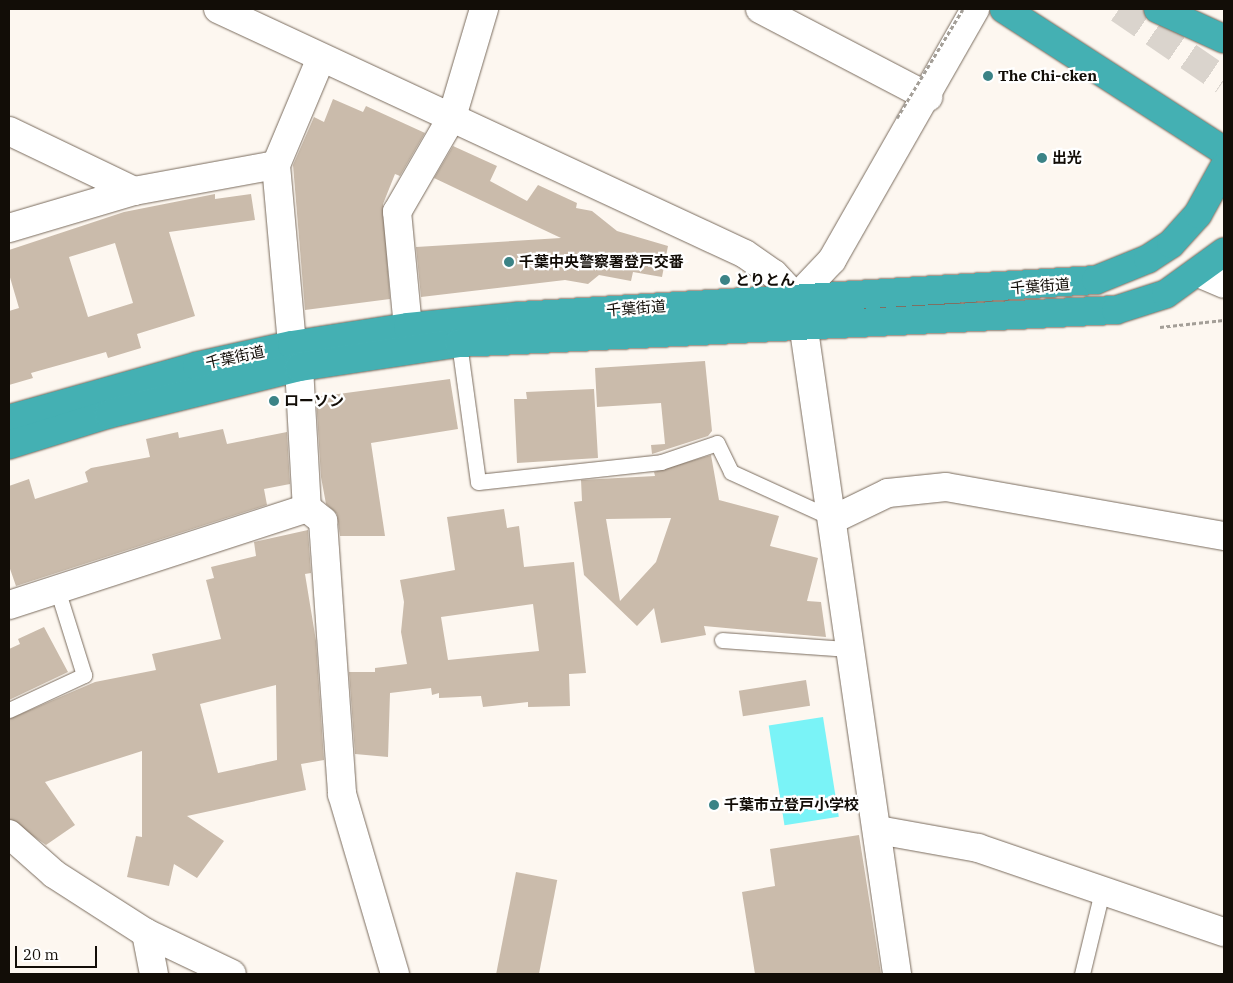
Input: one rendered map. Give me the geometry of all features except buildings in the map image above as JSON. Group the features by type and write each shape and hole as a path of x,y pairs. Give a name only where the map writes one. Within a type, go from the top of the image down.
{"highway":[{"path":"1004,9 1224,151"},
{"path":"1158,9 1224,39"},
{"name":"千葉街道","path":"409,338 459,343 799,310 1107,277 1148,259 1185,231 1224,167"},
{"name":"千葉街道","path":"9,419 118,386 409,338 799,310 1100,313 1148,302 1212,279 1224,252"},
{"name":"千葉街道","path":"9,445 296,356"}],"street":[{"path":"218,9 745,254 774,274 799,310 834,519 849,649 878,830 897,974"},
{"path":"409,338 397,212 452,117 484,9"},
{"path":"760,9 928,97"},
{"path":"799,310 832,260 928,97 975,9"},
{"path":"321,58 276,164 296,356 307,508 323,521 342,794 395,974"},
{"path":"9,130 134,191"},
{"path":"9,228 134,191 276,164"},
{"path":"834,519 888,493 946,486 1224,536"},
{"path":"9,605 307,508"},
{"path":"878,830 978,848 1103,887 1224,932"},
{"path":"9,834 54,874 146,933 232,974"},
{"path":"146,933 154,974"}],"lane":[{"path":"459,343 478,482 661,462 717,443 731,472 834,519"},
{"path":"9,710 84,675 57,589"},
{"path":"722,640 849,649"},
{"path":"1082,974 1103,887"}],"path":[{"path":"897,118 963,9"}],"water":[{"path":"823,717 839,817 784,825 769,726"}],"tunnel":[{"path":"1119,9 1224,81"}],"place":[{"name":"The Chi-cken","path":"988,76"},
{"name":"出光","path":"1042,158"},
{"name":"千葉中央警察署登戸交番","path":"509,262"},
{"name":"とりとん","path":"725,280"},
{"name":"ローソン","path":"274,401"},
{"name":"千葉市立登戸小学校","path":"714,805"}]}
